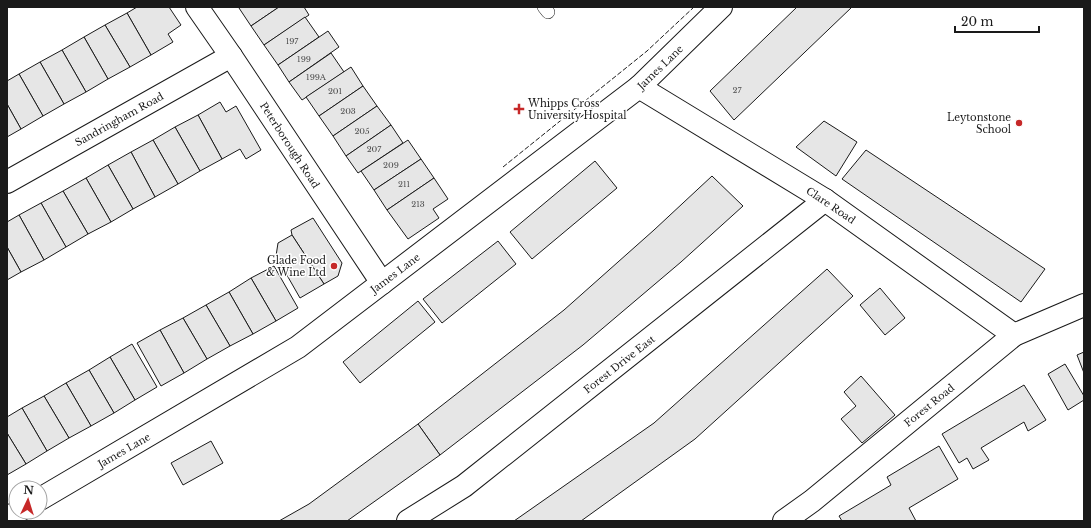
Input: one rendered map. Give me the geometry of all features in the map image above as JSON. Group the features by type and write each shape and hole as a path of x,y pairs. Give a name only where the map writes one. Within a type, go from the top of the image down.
{"street":[{"name":"Peterborough Road","path":"197,7 382,283"},
{"name":"James Lane","path":"48,494 298,347 640,87 721,7"},
{"name":"Sandringham Road","path":"7,182 231,56"},
{"name":"Clare Road","path":"640,87 825,200 1014,336"},
{"name":"Forest Drive East","path":"408,521 464,486 825,200"},
{"name":"Forest Road","path":"784,521 812,501 1014,336 1084,305"}],"building":[{"path":"137,7 169,7 181,25 168,34 173,42 151,55 127,13"},
{"path":"279,7 251,26 239,8"},
{"path":"279,7 304,7 309,15 264,45 251,26"},
{"path":"797,7 852,7 734,120 710,91"},
{"path":"127,13 151,55 130,67 105,25"},
{"path":"305,17 319,37 278,65 264,45"},
{"path":"105,25 130,67 108,79 84,37"},
{"path":"328,31 339,47 289,82 278,65"},
{"path":"84,37 108,79 86,92 62,50"},
{"path":"62,50 86,92 64,104 40,62"},
{"path":"331,53 344,72 302,100 289,82"},
{"path":"40,62 64,104 43,116 19,74"},
{"path":"351,67 363,86 319,116 306,97"},
{"path":"19,74 43,116 21,129 7,104 7,81"},
{"path":"363,86 377,106 333,136 319,116"},
{"path":"220,102 226,112 236,106 261,150 246,159 240,149 222,159 198,115"},
{"path":"7,104 21,129 7,137"},
{"path":"377,106 391,125 346,156 333,136"},
{"path":"198,115 222,159 200,171 175,127"},
{"path":"824,121 857,142 836,176 796,147"},
{"path":"391,125 403,143 358,173 346,156"},
{"path":"175,127 200,171 178,184 153,140"},
{"path":"153,140 178,184 155,197 131,152"},
{"path":"408,140 421,159 374,190 361,171"},
{"path":"866,150 1045,269 1021,302 842,179"},
{"path":"131,152 155,197 133,209 108,165"},
{"path":"421,159 434,178 387,210 374,190"},
{"path":"595,161 617,188 532,259 510,232"},
{"path":"108,165 133,209 111,222 86,178"},
{"path":"712,176 743,206 681,262 583,345 440,455 418,424 564,310"},
{"path":"86,178 111,222 88,234 63,191"},
{"path":"434,178 448,199 433,209 439,218 408,239 387,210"},
{"path":"63,191 88,234 66,247 41,203"},
{"path":"41,203 66,247 44,260 19,215"},
{"path":"19,215 44,260 21,272 7,247 7,222"},
{"path":"313,218 342,263 338,276 324,284 292,235 291,230"},
{"path":"292,235 324,284 300,298 276,256 278,243"},
{"path":"498,241 516,264 442,323 423,299"},
{"path":"7,247 21,272 7,280"},
{"path":"274,266 298,308 276,321 251,278"},
{"path":"827,269 853,296 695,439 581,521 514,521 654,423"},
{"path":"251,278 276,321 253,334 229,292"},
{"path":"880,288 905,318 885,335 860,305"},
{"path":"229,292 253,334 230,346 206,305"},
{"path":"418,301 435,322 360,383 343,362"},
{"path":"206,305 230,346 207,359 183,318"},
{"path":"183,318 207,359 184,373 160,330"},
{"path":"160,330 184,373 161,386 137,343"},
{"path":"132,344 157,387 135,400 110,357"},
{"path":"1084,352 1084,373 1077,355"},
{"path":"110,357 135,400 114,413 89,370"},
{"path":"1065,364 1084,396 1084,400 1068,410 1048,374"},
{"path":"89,370 114,413 91,426 66,383"},
{"path":"861,376 895,415 862,443 841,419 856,406 844,392"},
{"path":"66,383 91,426 69,438 44,396"},
{"path":"1024,385 1046,420 1028,431 1024,422 981,448 989,460 973,469 967,458 959,463 942,434"},
{"path":"44,396 69,438 47,451 22,408"},
{"path":"22,408 47,451 26,464 7,433 7,417"},
{"path":"418,424 440,455 347,521 279,521 309,504"},
{"path":"7,433 26,464 7,475"},
{"path":"211,441 223,463 183,485 171,463"},
{"path":"939,446 958,479 909,508 916,521 842,521 839,516 891,485 887,477"}],"fence":[{"path":"503,167 647,51 694,7"}],"place":[{"name":"Whipps Cross University Hospital","path":"519,109"},
{"name":"Leytonstone School","path":"1019,123"},
{"name":"Glade Food & Wine Ltd","path":"334,266"}]}
